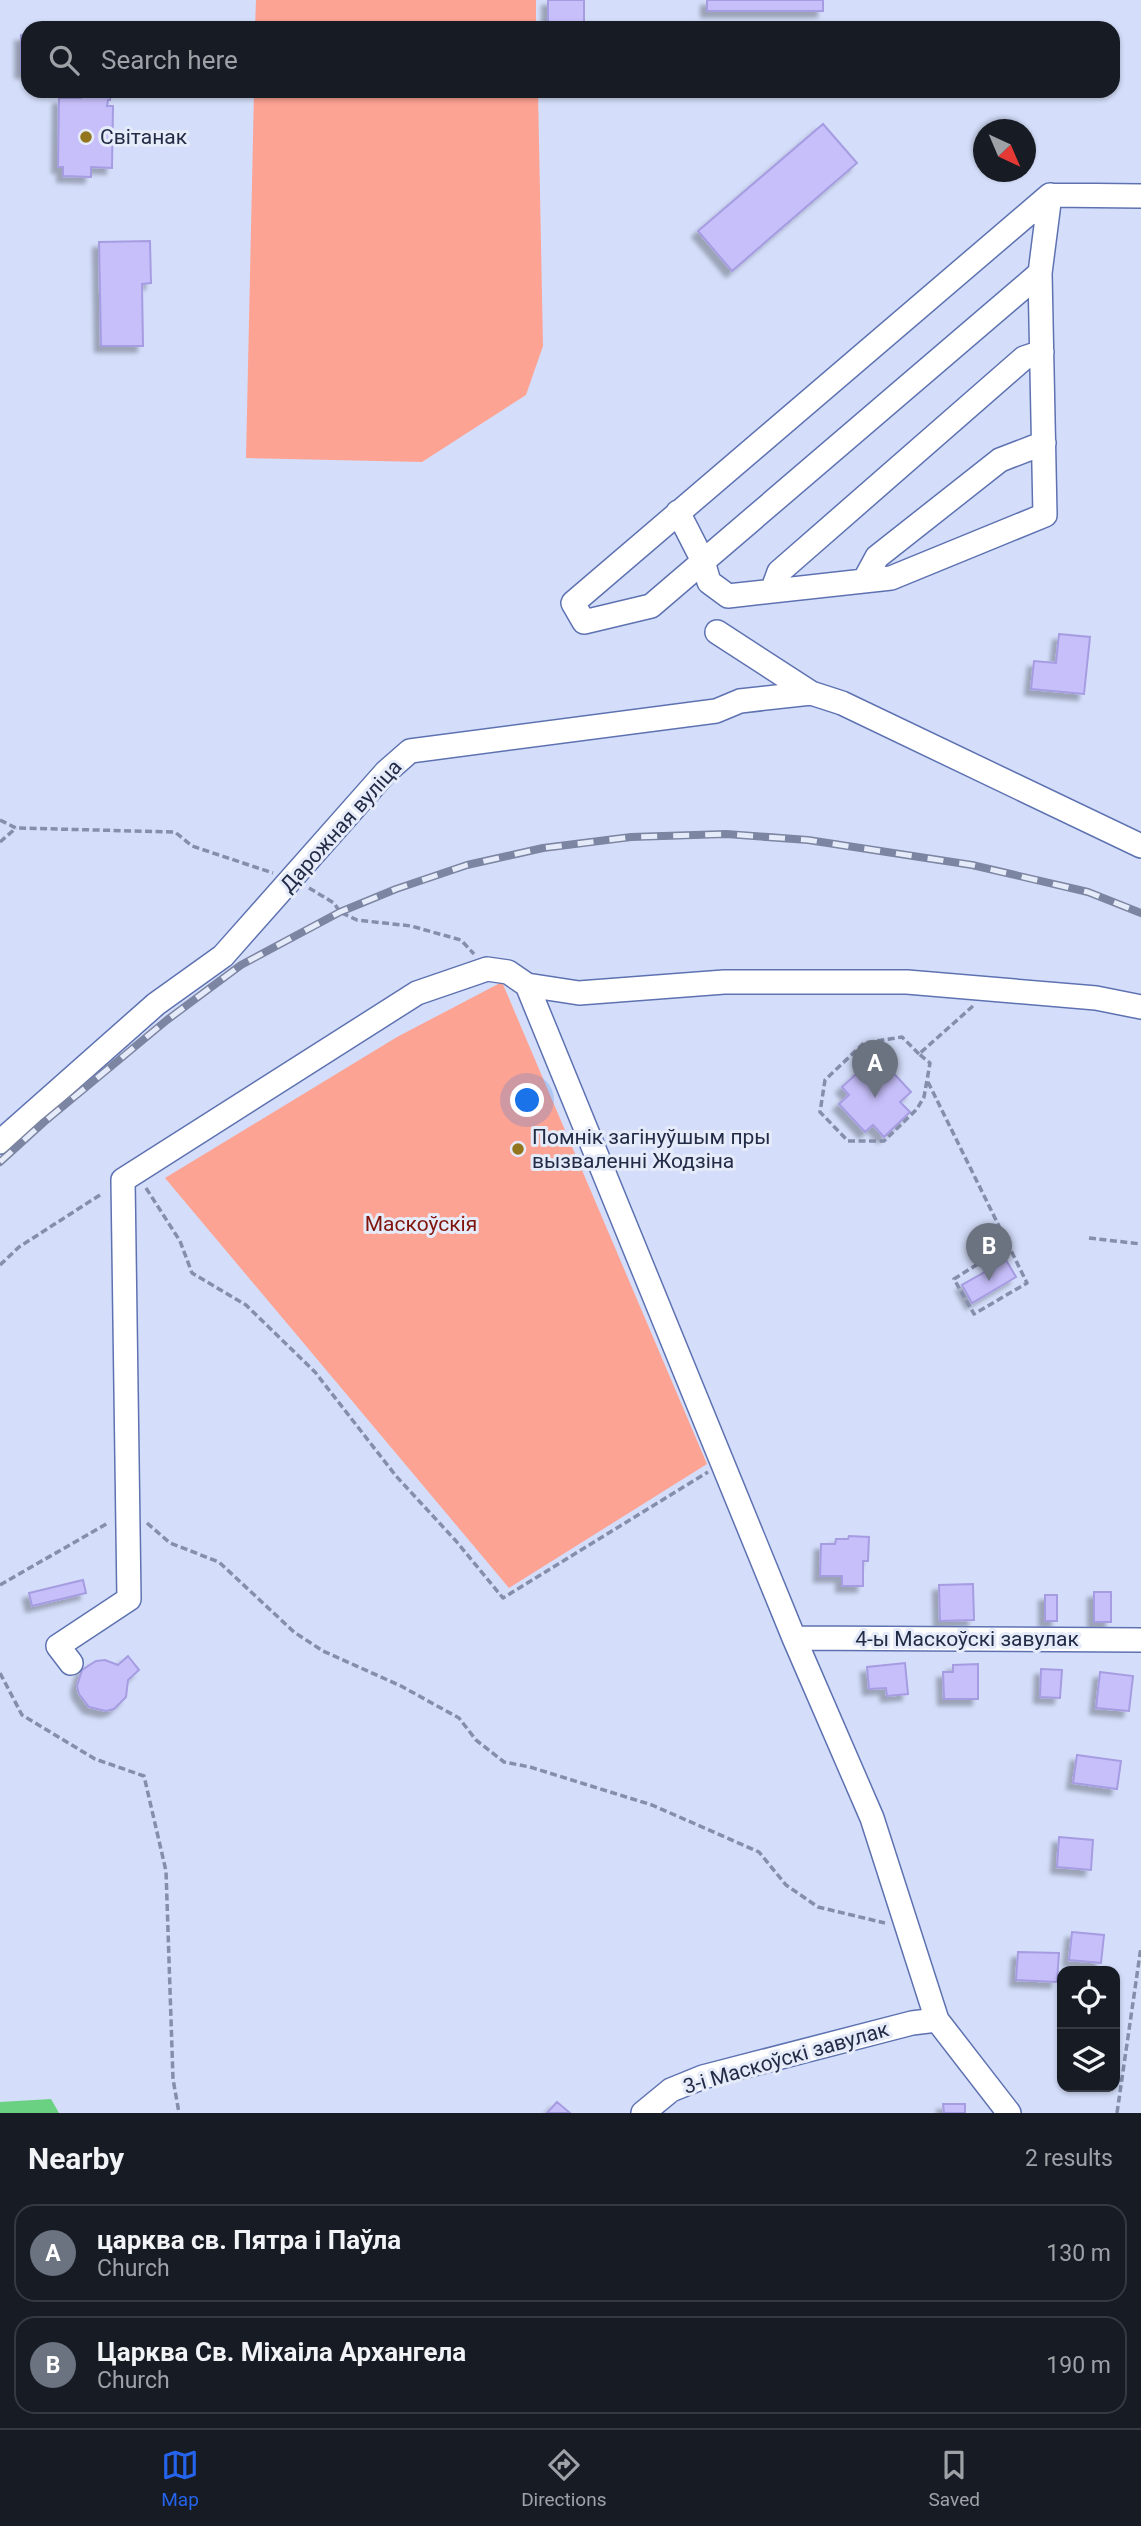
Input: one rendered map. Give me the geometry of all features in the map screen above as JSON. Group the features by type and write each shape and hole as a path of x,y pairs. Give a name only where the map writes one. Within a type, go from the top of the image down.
{"street":[{"path":"1040,273 651,606 584,622 573,603 1050,195 1141,196"},
{"path":"678,512 703,561 709,582 728,596 891,579 1045,515 1040,273 1050,195"},
{"path":"772,591 779,572 1024,358 1042,352"},
{"path":"864,581 877,557 1000,460 1044,443"},
{"path":"717,632 811,693 842,703 1141,846"},
{"name":"Дарожная вуліца","path":"0,1142 156,1004 223,956 386,772 410,751 716,711 740,701 811,693"},
{"path":"71,1663 58,1646 129,1599 129,1176 417,993 487,969 508,972 527,985 579,993 724,982 907,982 1096,998 1141,1007"},
{"path":"527,985 794,1638 872,1818 937,2020 1009,2113"},
{"name":"4-ы Маскоўскі завулак","path":"794,1638 1141,1640"},
{"name":"3-і Маскоўскі завулак","path":"642,2113 671,2090 703,2077 912,2023 937,2020"}],"path":[{"path":"0,820 16,828 175,832 192,846 292,880 334,902 340,912 357,920 411,926 461,940 487,969"},
{"path":"0,842 16,828"},
{"path":"919,1054 975,1003 975,987"},
{"path":"902,1037 919,1054 930,1063 924,1097 917,1109 884,1141 848,1141 820,1112 825,1080 864,1043 902,1037"},
{"path":"927,1080 1027,1283 974,1314 954,1279 1008,1245"},
{"path":"0,1265 19,1247 129,1176 180,1241 192,1273 246,1305 315,1372 396,1476 456,1541 503,1598 722,1463"},
{"path":"1089,1238 1141,1244"},
{"path":"0,1585 128,1508 170,1543 219,1562 294,1632 323,1651 401,1686 459,1718 476,1740 505,1762 530,1767 652,1805 759,1852 786,1885 818,1907 907,1928"},
{"path":"0,1673 22,1715 95,1759 144,1776 166,1871 173,2080 179,2113"},
{"path":"1117,2113 1141,1947"}],"green space":[{"path":"256,0 536,0 536,21 255,21"},
{"path":"254,98 538,98 543,346 526,395 422,462 246,458"},
{"name":"Маскоўскія","path":"502,982 707,1464 509,1588 165,1178 397,1037"}],"shaded area":[{"path":"51,2099 59,2113 0,2113 0,2102"}],"building":[{"path":"548,0 584,0 584,21 548,21"},
{"path":"707,0 823,0 823,11 707,11"},
{"name":"Світанак","path":"59,98 110,98 107,106 113,106 112,168 91,167 91,177 63,176 63,167 58,167"},
{"path":"823,124 857,163 732,271 698,231"},
{"path":"150,241 151,283 142,284 143,346 101,346 99,242"},
{"path":"1059,634 1090,637 1084,694 1031,689 1034,661 1056,663"},
{"path":"886,1065 911,1092 900,1102 910,1112 884,1137 873,1125 865,1132 839,1104 849,1095 842,1087 865,1066 875,1076"},
{"path":"1006,1260 1016,1277 972,1303 962,1285"},
{"path":"849,1536 869,1537 868,1561 863,1561 863,1586 842,1586 842,1576 820,1576 821,1544 835,1544 836,1539 848,1539"},
{"path":"83,1580 86,1593 32,1606 29,1593"},
{"path":"973,1584 974,1620 940,1621 939,1585"},
{"path":"1094,1592 1111,1592 1111,1622 1094,1622"},
{"path":"1045,1595 1057,1595 1057,1621 1045,1621"},
{"path":"128,1656 139,1670 128,1680 126,1697 114,1709 106,1711 89,1707 79,1694 77,1686 82,1670 96,1661 105,1660 118,1665"},
{"path":"905,1663 908,1694 887,1696 886,1688 869,1689 867,1667"},
{"path":"978,1664 978,1699 944,1699 943,1672 953,1672 953,1665"},
{"path":"1041,1669 1062,1670 1060,1698 1040,1697"},
{"path":"1100,1672 1133,1676 1129,1711 1096,1708"},
{"path":"1077,1755 1121,1761 1117,1789 1073,1783"},
{"path":"1059,1837 1093,1840 1091,1870 1057,1867"},
{"path":"1072,1932 1104,1935 1101,1963 1069,1960"},
{"path":"1018,1952 1059,1953 1057,1982 1016,1980"},
{"path":"557,2102 570,2113 547,2113"},
{"path":"943,2104 965,2104 965,2113 944,2113"}],"railway":[{"path":"0,1162 167,1020 241,965 340,912 396,889 467,865 543,848 631,837 726,834 808,840 972,865 1088,892 1141,913"}],"place":[{"name":"Світанак","path":"86,137"},
{"name":"царква св. Пятра і Паўла","path":"875,1098"},
{"name":"Помнік загінуўшым пры вызваленні Жодзіна","path":"518,1149"},
{"name":"Царква Св. Міхаіла Архангела","path":"989,1281"}]}
